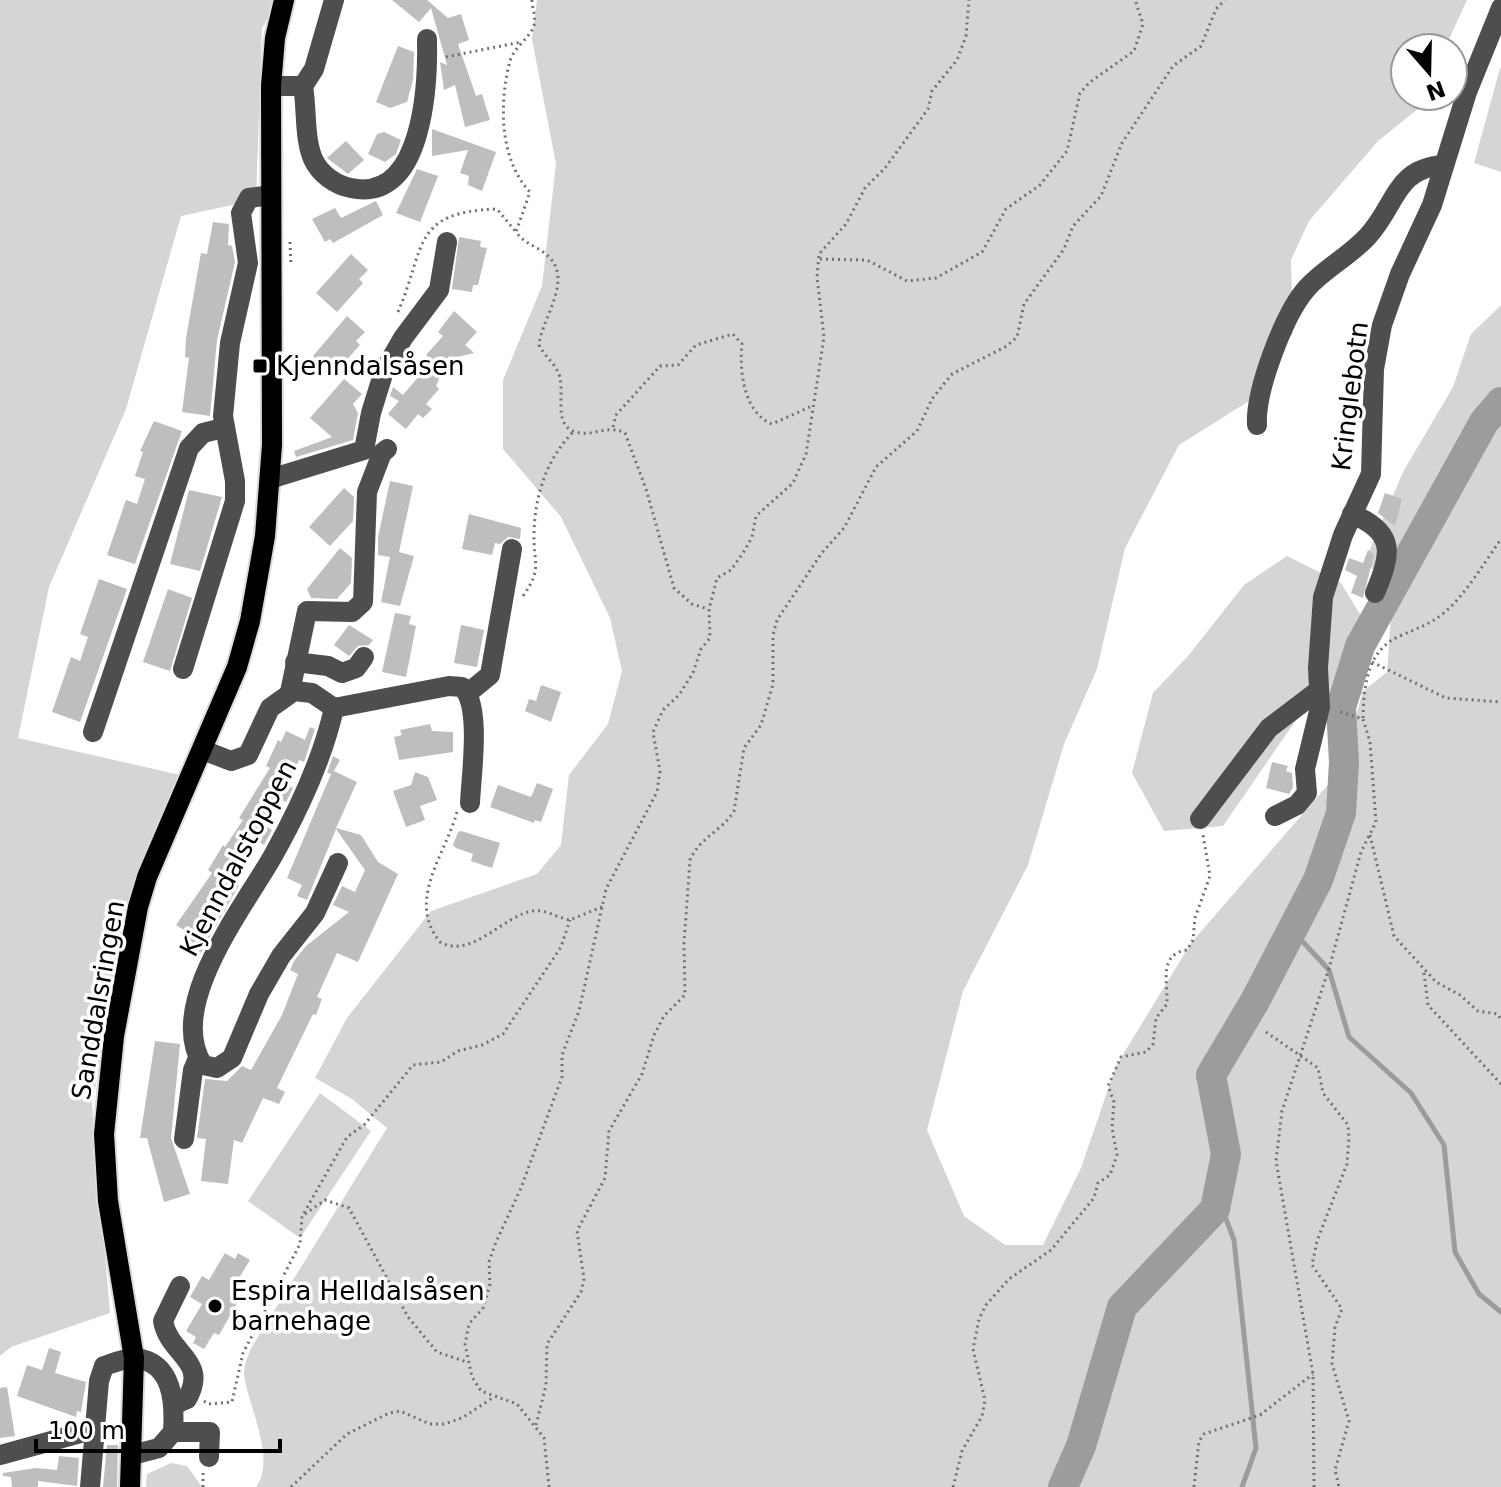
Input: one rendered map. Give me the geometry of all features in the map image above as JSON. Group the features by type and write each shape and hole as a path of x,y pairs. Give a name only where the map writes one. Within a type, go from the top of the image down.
{"main road":[{"name":"Sanddalsringen","path":"130,1487 134,1358 104,1165 108,1079 131,939 147,877 237,667 250,621 265,536 270,479 271,86 275,38 284,0"}],"street":[{"path":"334,0 314,69 303,86 310,147 318,168 342,186 367,189 390,181 406,164 421,116 427,39"},
{"name":"Kringlebotn","path":"1275,816 1297,805 1307,793 1306,761 1326,703 1323,597 1352,514 1371,474 1374,369 1382,325 1400,274 1432,205 1467,92 1501,8"},
{"path":"271,86 303,86"},
{"path":"1257,425 1256,407 1263,382 1288,321 1306,289 1367,238 1382,220 1407,177 1421,166 1444,165"},
{"path":"183,669 235,501 233,467 223,428 230,343 248,263 241,213 249,198 271,195"},
{"path":"270,479 364,450 384,371 403,338 439,290 447,242"},
{"path":"93,732 189,448 203,433 223,428"},
{"path":"387,449 382,453 367,492 363,602 352,612 307,611 290,692 312,693 334,708 449,686 462,687 468,693 473,717 470,798"},
{"path":"1352,514 1373,525 1384,537 1386,566 1375,593"},
{"path":"468,693 490,675 512,549"},
{"path":"295,662 328,666 342,673 356,668 364,657"},
{"name":"Kjenndalstoppen","path":"203,750 231,761 248,755 270,708 290,692"},
{"path":"1200,819 1269,728 1326,703"},
{"name":"Kjenndalstoppen","path":"184,1139 193,1070 198,1058 195,1033 198,1000 212,956 239,906 275,852 320,758 334,708"},
{"path":"198,1058 210,1069 225,1065 232,1058 259,994 281,956 315,913 338,863"},
{"path":"173,1405 187,1399 192,1391 193,1366 171,1343 163,1321 180,1286"},
{"path":"90,1487 99,1381 104,1366 134,1358 151,1364 167,1377 173,1405 173,1432 159,1448 132,1455"},
{"path":"0,1455 95,1429"},
{"path":"173,1432 210,1432 209,1457"}],"path":[{"path":"516,232 530,192 515,173 505,133 502,98 511,57 533,28 532,0"},
{"path":"549,1487 544,1438 536,1425 517,1404 481,1391 467,1362 465,1344 469,1324 483,1308 496,1242 521,1188 562,1077 562,1055 579,1011 606,889 657,792 660,771 653,732 663,710 679,695 693,673 701,649 710,638 709,609 717,578 731,570 752,537 756,516 793,483 806,454 824,337 817,277 819,259 833,235 846,224 865,188 885,168 928,109 932,91 957,60 966,36 969,0"},
{"path":"819,259 867,260 889,268 907,281 936,278 959,269 982,252 1006,209 1040,185 1067,151 1080,93 1090,82 1134,51 1143,24 1135,0"},
{"path":"536,1425 546,1385 547,1344 581,1292 584,1279 577,1231 605,1178 609,1131 642,1074 664,1016 685,995 684,943 690,860 695,848 734,811 744,748 761,725 773,684 773,635 777,620 821,554 844,528 876,467 917,431 932,399 952,374 1007,346 1017,337 1024,304 1064,249 1073,226 1101,196 1122,143 1173,66 1201,46 1216,9 1225,0"},
{"path":"427,60 521,42"},
{"path":"397,315 414,275 426,232 434,223 457,213 497,209 531,246 544,251 554,263 559,288 541,327 539,345 558,370 562,388 560,410 566,424 573,432 587,433 613,427 625,433 646,489 674,588 692,604 709,609"},
{"path":"613,427 616,415 660,366 678,365 696,345 733,334 742,344 740,362 748,399 760,419 772,424 812,406"},
{"path":"502,617 524,595 537,573 534,528 542,481 555,451 573,432"},
{"path":"1314,1487 1313,1374 1276,1161 1282,1111 1330,965 1361,852 1376,822 1363,719 1372,662 1385,644 1422,629 1451,607 1501,539"},
{"path":"1372,662 1446,698 1501,702"},
{"path":"1326,703 1363,719"},
{"path":"470,798 462,794 449,841 423,898 433,934 447,946 486,937 529,911 547,912 570,920 604,906"},
{"path":"953,1487 962,1451 982,1416 985,1400 973,1349 986,1305 1009,1279 1051,1250 1094,1198 1098,1183 1110,1175 1117,1155 1112,1128 1114,1102 1108,1086 1121,1057 1146,1052 1153,1044 1156,1018 1167,1004 1165,974 1168,960 1175,953 1187,950 1193,940 1195,918 1210,876 1200,819"},
{"path":"1370,835 1394,936 1424,973 1460,995 1478,1011 1498,1014 1501,1020"},
{"path":"192,1391 208,1404 232,1402 243,1353 300,1244 302,1216 347,1137 364,1125 413,1065 441,1062 458,1051 482,1045 503,1034 561,947 570,920"},
{"path":"1424,973 1428,1005 1441,1023 1501,1084"},
{"path":"1266,1032 1318,1068 1323,1093 1348,1125 1347,1164 1317,1241 1312,1265 1342,1309 1335,1327 1332,1364 1349,1421 1335,1470 1339,1487"},
{"path":"302,1216 325,1200 349,1208 374,1249 385,1281 417,1329 437,1352 467,1362"},
{"path":"1194,1487 1199,1441 1204,1434 1260,1415 1313,1374"},
{"path":"291,1487 347,1434 389,1413 400,1411 430,1424 444,1424 462,1418 495,1396"}],"shaded area":[{"path":"0,0 278,0 262,28 256,200 181,216 126,409 49,587 18,738 180,775 131,910 92,1103 110,1313 11,1347 0,1356"},
{"path":"537,0 1467,0 1452,32 1389,32 1389,112 1414,112 1378,141 1309,221 1291,260 1293,333 1281,349 1265,391 1179,445 1125,548 1097,669 1064,744 1028,865 963,991 927,1130 964,1216 1005,1245 1043,1245 1081,1168 1116,1066 1191,943 1333,779 1344,762 1362,694 1341,707 1330,702 1303,710 1223,826 1164,831 1132,773 1153,693 1188,656 1244,585 1287,556 1341,583 1369,629 1362,692 1387,672 1391,617 1367,556 1403,472 1453,387 1471,334 1501,305 1501,1487 256,1487 262,1475 262,1447 246,1386 244,1373 247,1357 387,1128 352,1099 315,1078 347,1018 431,911 537,874 561,845 569,775 608,724 622,671 610,618 561,517 503,449 503,380 542,286 556,164 532,39"},
{"path":"1501,69 1501,172 1474,163"},
{"path":"320,1093 371,1131 300,1238 248,1201"},
{"path":"171,1463 187,1466 202,1487 146,1487 147,1474"}],"building":[{"path":"392,0 427,0 448,18 461,14 469,40 458,44 476,96 482,94 490,120 465,127 455,85 444,90 440,62 447,65 431,8 419,22"},
{"path":"398,46 414,52 413,80 407,102 390,108 376,102"},
{"path":"432,129 496,152 482,191 468,185 469,176 460,173 468,150 432,156"},
{"path":"384,132 401,140 396,154 385,162 368,154 377,134"},
{"path":"346,141 364,160 348,174 327,158"},
{"path":"417,169 438,176 420,222 396,213"},
{"path":"376,201 383,215 333,243 330,239 325,242 312,219 335,208 341,218"},
{"path":"213,222 229,224 228,245 232,246 235,262 217,340 210,416 182,412 189,358 185,357 186,338 201,253 207,254"},
{"path":"459,237 481,241 480,247 487,248 478,285 473,285 472,292 452,289"},
{"path":"351,254 368,270 359,279 363,283 337,312 316,293"},
{"path":"454,311 477,332 465,345 474,353 454,358 443,370 436,386 439,389 426,404 432,409 423,418 418,414 406,429 388,414 399,401 390,396 393,387 403,395 432,361 426,355 443,336 438,332"},
{"path":"347,316 365,332 356,341 360,345 334,374 313,356"},
{"path":"344,379 362,394 353,404 358,413 353,440 296,457 294,451 332,437 310,418"},
{"path":"154,421 182,431 135,564 107,555 126,500 137,504 145,479 135,476 143,452 140,451"},
{"path":"390,481 413,486 399,552 414,556 400,606 381,602 390,557 378,555 378,537"},
{"path":"344,488 354,497 353,521 330,546 309,527"},
{"path":"189,490 222,497 200,571 170,564"},
{"path":"1385,493 1402,499 1395,526 1378,513"},
{"path":"469,514 521,528 520,539 508,537 500,544 495,543 492,555 462,549"},
{"path":"340,548 352,558 351,583 337,599 311,598 307,589"},
{"path":"1368,550 1374,555 1363,598 1351,593 1357,576 1345,570 1349,558 1363,563"},
{"path":"99,579 127,589 80,722 52,712 71,657 80,661 88,637 80,634"},
{"path":"168,589 192,598 170,671 143,662"},
{"path":"395,613 411,616 409,624 416,626 406,677 382,672"},
{"path":"349,625 373,640 369,645 358,646 349,656 334,645"},
{"path":"461,625 484,630 477,667 454,663"},
{"path":"541,685 561,692 551,722 525,711 529,699 536,701"},
{"path":"430,724 432,731 453,732 453,752 399,760 394,737 402,735 400,730"},
{"path":"310,727 315,729 304,762 299,760 288,785 293,788 286,802 281,800 266,826 272,830 264,845 258,841 233,881 239,885 198,958 181,946 189,933 176,925 212,873 208,870 223,845 225,847 243,820 239,818 270,768 266,766 278,740 281,742 286,731 305,740"},
{"path":"333,756 340,760 334,771 357,782 336,828 361,835 378,862 398,874 358,962 337,953 317,997 322,999 316,1015 313,1014 277,1088 285,1092 279,1104 263,1098 242,1143 234,1140 228,1184 201,1181 206,1139 197,1138 205,1079 227,1081 242,1066 251,1070 282,1015 298,974 290,970 294,961 306,946 349,912 333,905 342,886 355,892 365,870 336,829 307,900 297,896 302,885 287,878 331,774 327,773"},
{"path":"1272,762 1288,766 1286,771 1292,773 1293,787 1289,794 1266,788"},
{"path":"415,772 428,777 437,800 420,806 425,820 406,827 393,791 411,785"},
{"path":"537,783 553,789 541,822 535,820 534,823 490,807 498,785 531,797"},
{"path":"461,831 500,843 492,868 471,861 473,854 453,845"},
{"path":"155,1041 180,1044 171,1138 190,1194 164,1202 147,1138 140,1138"},
{"path":"225,1253 235,1259 238,1253 250,1260 236,1283 239,1285 234,1294 240,1298 219,1335 214,1333 204,1349 193,1343 196,1337 186,1331 202,1304 190,1297 202,1276 209,1280"},
{"path":"49,1348 61,1352 55,1373 86,1382 81,1412 77,1411 76,1417 17,1396 27,1365 42,1370"},
{"path":"7,1387 15,1436 0,1438 0,1388"},
{"path":"107,1445 118,1445 117,1487 103,1487"},
{"path":"59,1456 79,1458 77,1486 38,1481 38,1487 12,1487 11,1477 3,1476 3,1473 36,1468 57,1470"}],"waterway":[{"path":"1063,1487 1081,1446 1122,1307 1215,1209 1226,1154 1211,1075 1255,1001 1318,880 1341,813 1344,762 1341,707 1360,646 1484,422 1501,402"},
{"path":"1291,929 1329,970 1349,1037 1411,1093 1444,1145 1455,1252 1479,1294 1501,1312"},
{"path":"1217,1195 1234,1240 1256,1448 1242,1487"}],"place":[{"name":"Kjenndalsåsen","path":"260,366"},
{"name":"Espira Helldalsåsen barnehage","path":"215,1306"}]}
